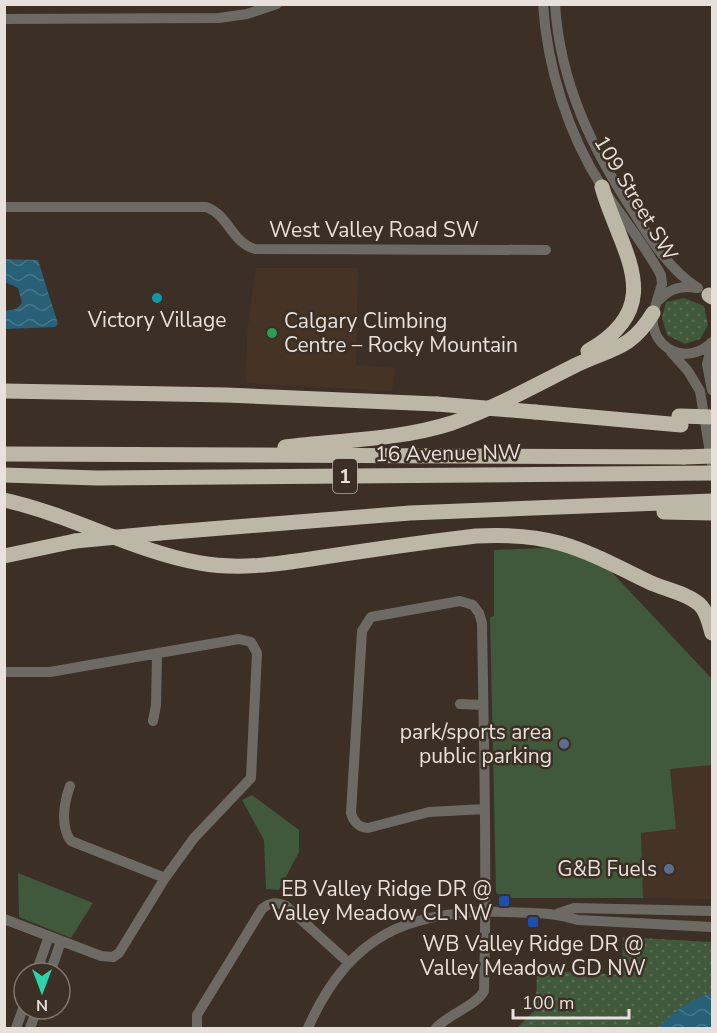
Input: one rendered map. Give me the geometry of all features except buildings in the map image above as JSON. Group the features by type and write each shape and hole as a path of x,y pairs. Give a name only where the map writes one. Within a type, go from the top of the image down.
{"highway":[{"path":"551,378 614,333 621,325 632,300 633,278 630,257 610,214 602,187"},
{"path":"232,455 391,435 450,423 592,358 626,346 645,327 654,310"},
{"path":"4,390 226,395 437,404 680,421 712,427"},
{"path":"680,421 712,417"},
{"name":"16 Avenue NW","path":"4,454 712,456"},
{"name":"16 Avenue NW","path":"4,475 109,478 712,473"},
{"path":"4,500 40,508 172,556 217,566 294,562 499,534 552,540 599,555 650,582 693,600 705,613 712,633"},
{"path":"4,549 160,533 410,513 693,507 712,501"},
{"path":"693,507 712,513"},
{"path":"4,556 75,541"}],"street":[{"path":"4,19 219,18 247,14 277,4"},
{"name":"109 Street SW","path":"543,4 551,57 564,107 589,164 602,187 661,275 662,284 654,310"},
{"name":"109 Street SW","path":"555,4 562,56 586,131 608,173 650,238 686,281 708,295"},
{"name":"West Valley Road SW","path":"4,207 206,207 220,214 238,240 255,249 546,250"},
{"path":"708,295 685,286 673,289 662,297 654,310 654,331 660,342 688,371 700,390 712,465"},
{"path":"669,350 681,354 694,354 712,344"},
{"path":"712,344 707,359 707,371 712,390"},
{"path":"436,1029 453,1014 483,995 487,911 482,623 473,605 456,601 377,615 365,622 362,631 351,813 354,820 360,826 368,828 429,812 485,809"},
{"path":"4,672 50,672 239,639 251,642 257,654 251,778 194,838 165,878 121,950 113,957 101,956 4,919"},
{"path":"153,721 156,705 156,654"},
{"path":"460,704 483,705"},
{"path":"70,786 65,799 65,830 71,841 165,878"},
{"path":"197,1029 197,1015 262,909 268,904 277,903 286,906 349,963"},
{"path":"558,913 574,908 712,911"},
{"path":"308,1029 327,989 349,963 380,938 421,918 456,911 558,913 578,920 712,927"},
{"path":"40,961 49,936"},
{"path":"54,961 61,941"}],"shaded area":[{"path":"256,268 358,268 356,365 395,368 392,391 246,383 247,333"},
{"path":"712,765 712,899 643,898 641,833 676,829 670,769"}],"green space":[{"path":"684,298 704,306 708,325 700,339 685,344 667,335 662,318 666,302"},
{"path":"545,548 580,552 608,568 712,679 712,765 670,769 676,829 641,833 643,898 504,898 496,893 490,617 494,616 494,550"},
{"path":"252,795 299,830 299,852 279,890 266,889 264,840 242,800"},
{"path":"18,873 93,903 71,938 19,917"},
{"path":"623,937 712,942 712,1028 517,1028 536,1009 537,970 622,975"}],"water":[{"path":"4,259 38,260 58,324 55,327 5,329 5,311 16,309 22,303 18,288 5,282"},
{"path":"712,994 712,1028 657,1028 689,1002"}],"place":[{"name":"Victory Village","path":"157,298"},
{"name":"Calgary Climbing Centre – Rocky Mountain","path":"272,333"},
{"name":"park/sports area public parking","path":"564,744"},
{"name":"G&B Fuels","path":"669,869"},
{"name":"EB Valley Ridge DR @ Valley Meadow CL NW","path":"504,901"},
{"name":"WB Valley Ridge DR @ Valley Meadow GD NW","path":"533,922"}]}
